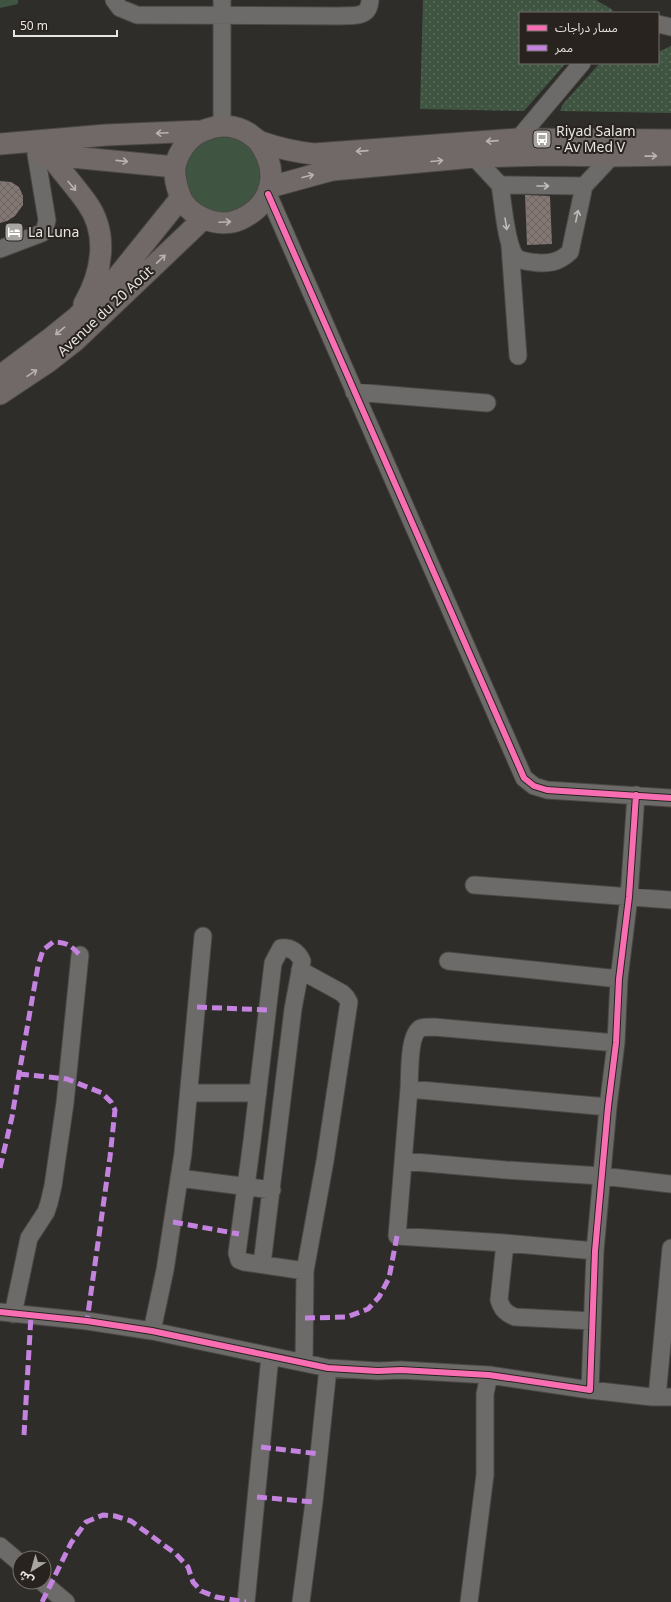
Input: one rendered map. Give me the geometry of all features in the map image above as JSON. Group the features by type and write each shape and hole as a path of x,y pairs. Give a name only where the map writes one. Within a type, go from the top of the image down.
{"main road":[{"path":"0,145 106,135 201,131 222,126 235,127 248,133 258,141 266,151 272,174 269,190 256,210 240,220 222,223 203,218 194,213 180,199 175,183 175,167 180,152 189,140 201,131"},
{"path":"258,141 290,151 314,154 518,140 671,140"},
{"path":"0,145 43,154 175,167"},
{"path":"43,154 88,204 98,225 101,242 101,257 92,291 77,317"},
{"path":"269,190 332,170 474,157 551,155 671,155"},
{"name":"Avenue du 20 Août","path":"0,376 77,317 118,276 180,199"},
{"name":"Avenue du 20 Août","path":"0,394 48,362 76,340 203,218"}],"street":[{"path":"114,0 120,8 137,15 222,7 360,15 366,12 370,6 370,0"},
{"path":"222,7 222,126"},
{"path":"659,24 671,27"},
{"path":"518,140 581,64"},
{"path":"0,249 42,233 45,230 47,220 43,154"},
{"path":"510,246 517,257 528,262 552,263 562,260 570,252 584,186 612,156"},
{"path":"474,157 500,186 510,246 518,356"},
{"path":"500,186 584,186"},
{"path":"269,190 354,392 524,778 534,786 547,790 671,798"},
{"path":"354,392 487,402"},
{"path":"590,1390 595,1251 608,1107 616,1043 619,979 629,897 636,795"},
{"path":"474,885 671,900"},
{"path":"152,1331 165,1270 179,1178 189,1093 204,936"},
{"path":"262,1264 293,1009 302,961 300,955 290,948 281,948 272,963 258,1093 237,1257 244,1262 305,1272"},
{"path":"80,955 65,1097 50,1203 46,1212 29,1238 6,1313 86,1321 152,1331 328,1368 489,1375 590,1390 664,1397 671,1248"},
{"path":"448,961 619,979"},
{"path":"300,970 342,993 349,1002 325,1161 305,1272 304,1363"},
{"path":"595,1251 397,1236 412,1047 415,1034 421,1028 434,1027 616,1043"},
{"path":"409,1089 608,1107"},
{"path":"189,1093 258,1093"},
{"path":"403,1161 506,1170 602,1176 671,1184"},
{"path":"179,1178 272,1190"},
{"path":"505,1243 499,1300 501,1308 506,1313 514,1317 592,1321"},
{"path":"246,1602 270,1356"},
{"path":"301,1602 314,1502 328,1368"},
{"path":"469,1602 485,1475 485,1394 489,1375"},
{"path":"0,1546 12,1556"},
{"path":"52,1590 66,1602"}],"green space":[{"path":"0,0 18,0 18,4 0,8"},
{"path":"423,0 596,0 613,10 612,12 519,12 519,64 565,64 524,111 420,109"},
{"path":"671,46 671,113 560,111 563,104 599,64 659,64 659,52"},
{"path":"221,135 232,137 246,143 254,152 264,176 254,202 229,216 202,210 188,197 182,170 195,145"}],"building":[{"path":"0,181 11,182 19,187 23,196 23,205 15,216 0,223"},
{"path":"525,195 550,196 552,244 527,245"}],"marked path":[{"path":"0,1168 12,1117 38,966 43,950 53,942 65,943 71,946 80,955"},
{"path":"197,1007 268,1010"},
{"path":"19,1074 67,1079 102,1093 111,1102 115,1110 110,1157 87,1321"},
{"path":"173,1222 239,1234"},
{"path":"305,1318 347,1317 368,1309 379,1297 389,1278 397,1236"},
{"path":"24,1435 31,1316"},
{"path":"261,1447 319,1454"},
{"path":"257,1497 314,1502"},
{"path":"42,1602 71,1543 86,1522 103,1515 115,1516 131,1521 176,1554 188,1567 193,1582 201,1591 216,1597 246,1602"}],"cycle path":[{"path":"268,194 524,778 534,786 547,790 671,798"},
{"path":"0,1312 87,1321 152,1331 328,1368 489,1375 590,1390 595,1251 608,1107 616,1043 619,979 629,897 636,795"}],"place":[{"name":"Riyad Salam - Av Med V","path":"542,139"},
{"name":"La Luna","path":"14,232"}]}
